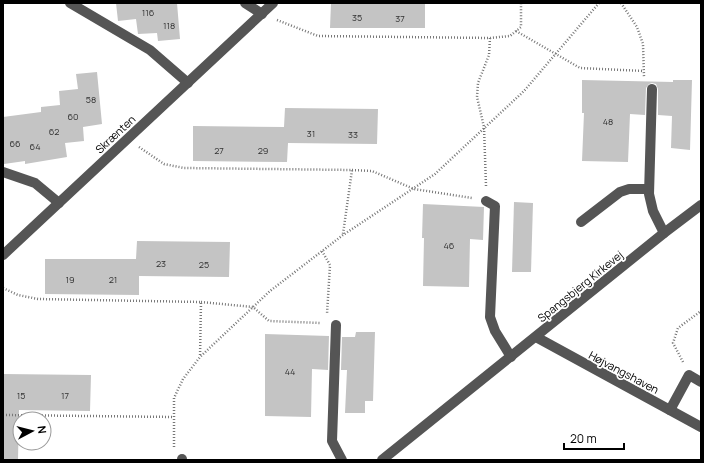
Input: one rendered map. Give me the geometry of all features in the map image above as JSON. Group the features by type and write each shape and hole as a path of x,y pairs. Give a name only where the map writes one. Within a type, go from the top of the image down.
{"street":[{"path":"70,3 150,50 188,83"},
{"path":"245,3 262,14"},
{"name":"Skrænten","path":"3,255 273,3"},
{"path":"652,89 649,194 653,211 664,233"},
{"path":"3,172 35,182 59,203"},
{"path":"581,222 620,192 629,189 649,189"},
{"path":"486,200 495,206 490,317 495,331 511,357"},
{"name":"Spangsbjerg Kirkevej","path":"382,460 664,233 701,205"},
{"path":"331,324 332,441 342,460"},
{"name":"Højvangshaven","path":"536,337 701,427"},
{"path":"670,410 689,375 701,382"}],"path":[{"path":"262,14 318,36 490,38 510,36 520,27 521,3"},
{"path":"182,460 174,451 174,398 183,379 200,357 270,292 322,251 343,235 435,174 524,91 599,3"},
{"path":"621,3 637,27 643,44 644,80 652,89"},
{"path":"516,31 580,68 644,71"},
{"path":"128,139 164,164 184,168 372,171 414,189 486,200 484,127 477,97 478,83 489,55 490,38"},
{"path":"343,235 352,170"},
{"path":"3,288 18,295 38,299 201,302 253,307 269,321 331,324 330,265 322,251"},
{"path":"200,357 201,302"},
{"path":"689,375 673,343 678,328 701,311"},
{"path":"3,415 174,418"}],"building":[{"path":"116,3 177,3 180,39 158,41 157,33 138,34 136,19 118,21"},
{"path":"331,3 425,3 425,28 330,28"},
{"path":"97,72 102,124 83,127 84,141 65,143 67,157 25,164 25,161 4,164 3,117 41,112 41,107 60,105 59,91 78,89 76,74"},
{"path":"582,80 673,82 673,80 692,80 690,150 671,148 672,116 658,115 658,89 656,84 652,83 646,88 645,115 630,114 628,162 582,161 584,113 582,113"},
{"path":"285,108 378,109 377,144 288,143 287,162 193,161 193,126 284,127"},
{"path":"514,202 533,203 531,272 512,272"},
{"path":"423,204 484,207 483,240 470,239 469,287 423,286"},
{"path":"137,241 230,242 229,277 139,276 139,295 45,294 45,259 136,259"},
{"path":"356,332 375,332 373,401 365,401 365,413 345,413 347,370 341,370 342,337 355,337"},
{"path":"265,334 329,336 328,370 312,369 311,417 265,416"},
{"path":"3,374 91,375 90,411 12,411 12,451 18,451 18,460 3,460"}]}
